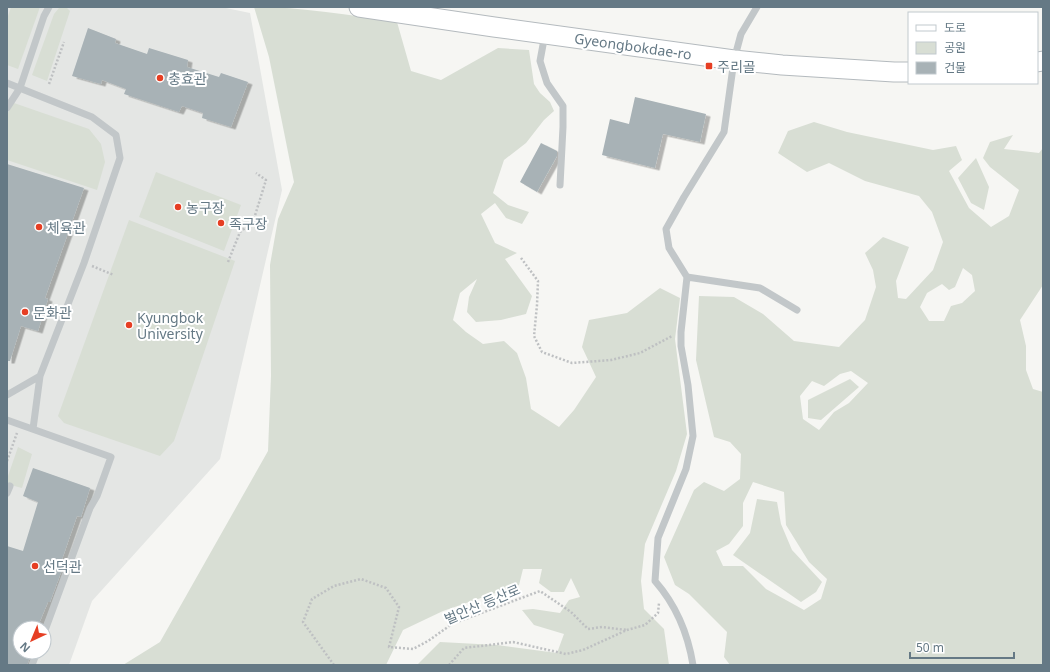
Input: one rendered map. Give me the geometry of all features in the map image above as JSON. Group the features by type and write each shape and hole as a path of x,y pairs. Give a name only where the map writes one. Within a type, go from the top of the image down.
{"street":[{"name":"Gyeongbokdae-ro","path":"359,7 734,60 782,65 908,72"}],"lane":[{"path":"7,108 20,88 44,16 49,7"},
{"path":"693,665 690,647 680,618 662,589 655,581 658,538 686,468 693,436 688,385 681,346 681,332 687,277 669,248 666,229 724,132 734,60 741,34 758,7"},
{"path":"546,34 540,61 548,83 562,106 563,127 560,185"},
{"path":"7,83 92,117 116,135 120,158 84,263 40,376 33,429"},
{"path":"687,277 760,288 797,310"},
{"path":"7,395 40,376"},
{"path":"7,420 111,457 97,496 90,508 49,620"},
{"path":"7,493 10,486"}],"path":[{"path":"49,84 64,42"},
{"path":"228,262 240,232 253,222 266,180 256,172"},
{"path":"521,258 538,281 534,336 542,352 572,363 611,360 640,353 681,332"},
{"path":"84,263 114,275"},
{"path":"7,461 20,424"},
{"name":"벌안산 등산로","path":"334,665 304,622 312,599 334,586 361,579 386,588 399,607 389,647 413,649 428,641 452,624 540,591 571,612 588,629 602,627 627,630"},
{"name":"벌안산 등산로","path":"449,665 464,648 513,642 566,654 583,650 627,630 645,625 658,613 662,589"}],"shaded area":[{"name":"Kyungbok University","path":"7,7 221,7 250,13 282,190 220,459 92,601 69,665 7,665"}],"green space":[{"path":"11,7 40,7 18,69 7,65 7,19"},
{"path":"254,7 308,10 397,22 411,71 441,80 498,48 529,50 534,84 540,93 550,102 554,111 544,120 526,143 504,160 493,193 508,205 529,212 522,224 506,218 495,203 481,214 495,243 517,253 505,259 532,296 526,314 501,320 476,322 467,312 469,297 477,279 460,293 453,320 466,332 483,344 504,341 517,353 526,378 531,409 559,427 574,410 596,377 582,347 589,320 627,313 660,288 680,298 675,339 687,434 676,471 645,544 641,581 644,609 664,629 669,665 417,665 440,642 497,645 557,653 564,634 534,625 522,610 533,609 560,613 569,600 580,597 571,578 564,592 551,592 539,583 542,569 523,569 519,585 443,611 403,630 386,665 123,665 160,642 268,451 271,376 270,265 278,219 294,182 269,57"},
{"path":"59,8 67,8 70,11 47,81 32,75 54,14"},
{"path":"14,103 89,129 101,144 105,162 97,190 7,160 7,114"},
{"path":"814,122 847,132 933,150 956,146 962,160 949,171 969,208 991,227 1009,216 1019,190 990,167 983,158 990,142 1013,135 1004,149 1039,153 1043,148 1043,285 1020,320 1026,346 1026,370 1033,389 1043,392 1043,665 730,665 724,657 727,632 689,594 675,585 664,557 694,490 704,482 724,491 740,479 741,454 730,442 714,437 696,360 699,296 734,297 763,314 794,341 839,347 865,320 876,287 873,270 865,253 883,237 909,247 896,281 898,298 906,299 933,270 943,242 932,212 919,196 865,181 829,163 807,172 778,153 788,131","holes":["963,268 972,275 975,291 962,303 951,306 944,321 929,321 920,307 927,293 942,284 949,290 955,287","851,371 868,383 849,403 834,412 819,430 803,419 800,396 812,381 824,386 840,374","753,482 784,492 786,525 809,562 827,579 821,599 804,610 766,589 743,566 723,566 716,551 729,544 743,526 743,503"]},
{"path":"976,158 989,187 984,210 971,203 958,178"},
{"name":"농구장","path":"156,172 241,205 224,251 139,217"},
{"path":"129,220 235,261 174,441 160,456 64,423 58,416"},
{"path":"850,379 859,387 821,420 808,418 808,400"},
{"path":"18,447 32,454 22,488 7,484 7,479"},
{"path":"757,499 777,502 781,524 792,550 822,582 816,592 801,602 733,555 750,533"}],"building":[{"name":"충효관","path":"88,28 116,39 115,43 147,54 149,48 188,60 187,67 219,77 221,73 248,82 231,127 202,118 203,113 182,106 179,112 124,94 126,89 102,80 101,84 72,76"},
{"path":"635,97 706,114 700,142 663,134 655,168 602,155 610,119 629,124"},
{"path":"541,143 557,151 557,156 537,192 520,182"},
{"name":"체육관","path":"7,164 84,188 45,298 48,299 38,331 21,326 10,361 7,361"},
{"name":"선덕관","path":"33,468 90,488 81,517 77,516 60,565 63,567 50,602 48,602 40,620 12,620 12,660 29,660 27,665 7,665 7,546 23,551 38,502 23,496"}],"place":[{"name":"주리골","path":"709,66"},
{"name":"충효관","path":"160,78"},
{"name":"농구장","path":"178,207"},
{"name":"족구장","path":"221,223"},
{"name":"체육관","path":"39,227"},
{"name":"문화관","path":"25,312"},
{"name":"Kyungbok University","path":"129,325"},
{"name":"선덕관","path":"35,566"}]}
